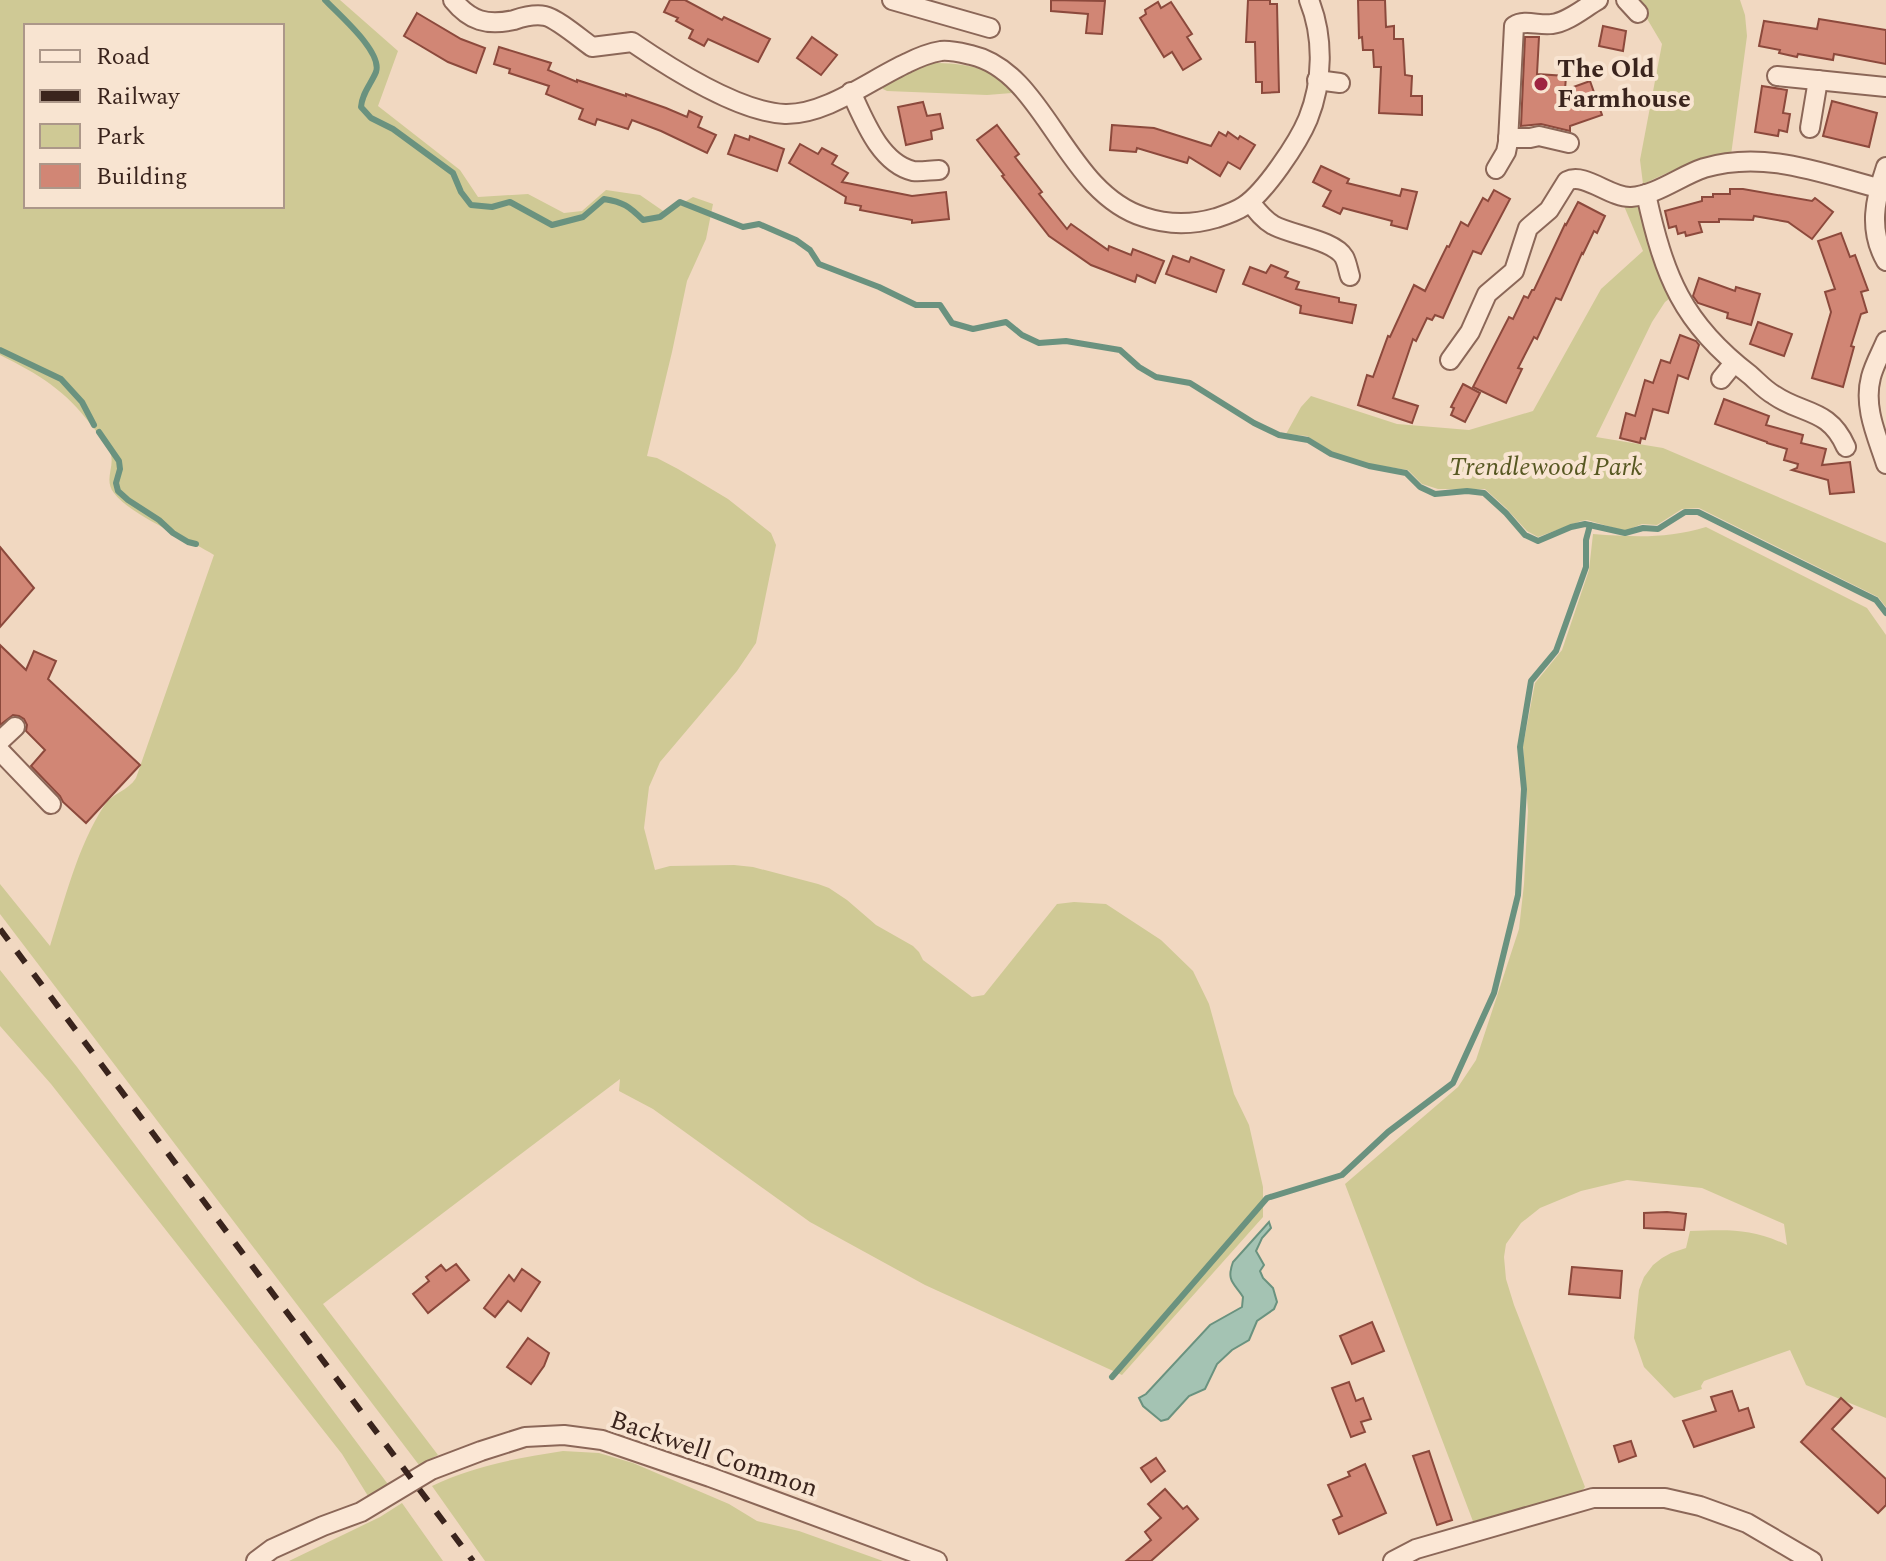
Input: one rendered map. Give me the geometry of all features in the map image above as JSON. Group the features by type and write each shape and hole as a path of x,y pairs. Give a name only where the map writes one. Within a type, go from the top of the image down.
{"street":[{"path":"453,0 464,14 483,22 547,16 592,47 632,42 663,64 749,107 785,114 827,105 911,61 936,52 973,55 998,66 1012,77 1104,193 1125,209 1159,221 1193,223 1234,211 1250,202 1280,165 1304,127 1317,80 1320,40 1309,0"},
{"path":"892,0 990,28"},
{"path":"1496,169 1506,152 1508,138 1514,26 1519,22 1554,24 1595,2"},
{"path":"1777,76 1886,87"},
{"path":"1317,80 1340,83"},
{"path":"1810,128 1818,80"},
{"path":"851,92 879,146 902,167 916,172 939,170"},
{"path":"1508,138 1537,136 1569,143"},
{"path":"1450,360 1470,332 1487,294 1514,271 1530,226 1549,210 1568,180 1582,180 1618,196 1628,197 1646,194 1708,167 1754,161 1786,164 1878,188"},
{"path":"1886,167 1878,188 1874,220 1875,235 1886,261"},
{"path":"1646,194 1660,251 1678,296 1703,331 1734,363 1773,395 1809,410 1830,423 1840,433 1846,447"},
{"path":"1250,202 1271,224 1338,250 1350,276"},
{"path":"1885,460 1868,401 1872,373 1886,341"},
{"path":"1721,379 1734,363"},
{"path":"0,741 15,727"},
{"path":"3,759 51,804"},
{"name":"Backwell Common","path":"256,1561 272,1549 361,1512 431,1470 525,1437 564,1435 602,1440 937,1561"},
{"path":"1393,1561 1416,1549 1593,1498 1665,1498 1700,1506 1747,1523 1812,1561"}],"green space":[{"path":"0,0 340,0 398,51 378,106 460,170 478,197 528,194 564,213 582,211 606,190 640,195 666,213 693,197 713,204 706,239 687,281 647,456 678,469 728,499 771,533 776,545 756,643 737,671 660,762 649,787 644,828 655,870 670,866 734,865 753,867 829,888 876,925 913,946 923,960 972,997 984,995 1057,904 1106,904 1161,940 1193,971 1209,1004 1234,1094 1249,1125 1263,1187 1263,1217 1122,1375 925,1285 810,1222 653,1109 619,1091 620,1079 323,1304 438,1455 419,1465 0,914 0,884 50,946 72,874 95,821 107,802 136,778 214,555 146,518 122,501 111,488 112,462 104,441 72,403 51,384 0,355"},
{"path":"1636,0 1740,0 1747,36 1731,155 1696,161 1643,184 1640,160 1662,44"},
{"path":"934,63 978,68 998,77 1012,93 987,95 883,89 887,82"},
{"name":"Trendlewood Park","path":"1644,200 1673,296 1665,302 1652,322 1596,437 1663,448 1886,543 1886,607 1878,597 1699,508 1682,509 1657,525 1642,524 1625,531 1587,520 1538,537 1527,531 1485,489 1438,489 1422,484 1408,470 1369,464 1332,452 1307,436 1286,434 1311,396 1397,424 1469,430 1533,411 1601,289 1643,251 1624,206"},
{"path":"1706,527 1867,608 1886,635 1886,1418 1806,1385 1790,1350 1704,1381 1702,1389 1674,1398 1644,1367 1634,1338 1639,1290 1644,1277 1662,1258 1686,1248 1690,1231 1740,1231 1787,1245 1784,1224 1702,1188 1627,1180 1581,1191 1540,1208 1521,1223 1506,1244 1504,1257 1506,1279 1514,1305 1585,1487 1579,1494 1474,1524 1345,1184 1458,1087 1476,1060 1519,929 1528,811 1523,746 1535,683 1562,650 1589,570 1593,534 1650,536"},
{"path":"0,970 77,1067 390,1487 368,1496 342,1454 51,1084 0,1026"},
{"path":"563,1451 599,1453 633,1463 729,1504 757,1521 799,1531 883,1561 485,1561 432,1486 480,1468"},
{"path":"402,1503 443,1561 289,1561 380,1517"}],"shaded area":[{"path":"1269,1222 1271,1228 1256,1251 1264,1265 1260,1271 1263,1278 1273,1288 1277,1302 1274,1309 1257,1321 1249,1340 1217,1364 1205,1389 1189,1396 1168,1419 1161,1421 1143,1406 1139,1398 1210,1325 1242,1307 1243,1297 1231,1278 1231,1268"}],"building":[{"path":"670,0 685,0 722,20 724,17 770,39 758,62 708,39 704,46 689,38 693,30 664,12"},
{"path":"1051,0 1105,1 1102,34 1086,33 1088,14 1051,11"},
{"path":"1248,0 1270,0 1270,4 1277,4 1279,92 1262,93 1262,82 1256,82 1255,42 1246,42"},
{"path":"1358,0 1385,0 1386,27 1394,26 1394,39 1403,39 1405,75 1412,76 1411,96 1422,96 1422,115 1379,113 1381,67 1374,67 1373,50 1363,50 1362,37 1359,38"},
{"path":"1158,2 1161,8 1171,2 1192,34 1187,37 1201,59 1183,70 1172,52 1164,57 1140,18 1146,14 1145,10"},
{"path":"417,13 461,39 485,48 476,73 448,62 404,36"},
{"path":"1819,19 1886,30 1886,64 1834,54 1833,60 1798,54 1797,57 1759,46 1764,21 1817,29"},
{"path":"1603,26 1626,31 1623,51 1599,46"},
{"path":"812,37 837,55 821,75 797,58"},
{"name":"The Old Farmhouse","path":"1525,37 1539,37 1537,74 1566,76 1565,90 1590,81 1602,115 1570,126 1570,131 1541,124 1521,126"},
{"path":"499,47 551,63 548,70 577,82 626,94 687,117 689,111 702,117 698,127 716,135 707,153 632,120 628,129 597,119 595,125 579,119 583,109 546,94 549,86 509,73 510,69 494,64"},
{"path":"1762,86 1787,90 1783,113 1790,114 1787,132 1779,130 1778,136 1755,132"},
{"path":"1832,101 1877,113 1869,147 1823,136"},
{"path":"923,102 927,116 940,114 943,128 931,131 932,139 906,145 898,107"},
{"path":"997,125 1019,154 1015,157 1042,192 1039,194 1067,229 1071,224 1108,250 1109,246 1131,255 1133,249 1164,261 1155,283 1137,275 1135,282 1091,265 1049,236 977,140"},
{"path":"1112,125 1154,128 1211,146 1219,132 1226,136 1228,132 1255,145 1240,169 1228,162 1220,176 1189,157 1187,163 1137,148 1136,152 1110,150"},
{"path":"735,135 749,140 750,136 784,149 777,171 728,154"},
{"path":"800,144 818,154 822,148 837,156 832,164 848,173 842,182 912,196 946,192 949,219 912,223 912,220 860,210 861,206 845,203 846,197 789,163"},
{"path":"1321,166 1349,179 1347,183 1400,196 1402,189 1417,192 1407,229 1391,225 1392,221 1343,208 1340,214 1323,206 1331,191 1313,182"},
{"path":"1730,189 1812,201 1815,198 1833,212 1812,239 1788,222 1754,216 1753,220 1699,222 1702,232 1686,236 1685,232 1678,234 1676,226 1669,228 1665,211 1702,201 1702,197 1713,197 1713,194 1730,194"},
{"path":"1494,190 1510,199 1481,254 1473,251 1443,318 1435,315 1432,320 1427,318 1416,341 1413,339 1393,398 1418,406 1412,423 1358,405 1367,375 1373,377 1388,336 1414,285 1425,291 1461,222 1468,226 1483,198 1488,201"},
{"path":"1578,202 1605,216 1582,253 1561,300 1556,298 1537,339 1534,337 1518,368 1522,369 1506,403 1473,387 1509,317 1513,319 1524,296 1528,298 1534,290"},
{"path":"1841,233 1850,257 1855,255 1868,290 1861,292 1867,312 1861,314 1843,387 1812,378 1831,312 1825,292 1835,289 1818,241"},
{"path":"1173,256 1189,262 1191,257 1224,270 1216,292 1166,274"},
{"path":"1271,265 1288,272 1285,277 1299,282 1296,289 1356,305 1352,323 1300,313 1301,306 1243,284 1250,267 1266,273"},
{"path":"1699,278 1735,291 1736,287 1760,294 1751,325 1727,318 1728,313 1698,303 1693,296"},
{"path":"1758,322 1792,334 1784,356 1750,344"},
{"path":"1680,335 1699,345 1688,379 1678,375 1668,413 1653,409 1645,439 1641,438 1640,443 1620,438 1626,413 1635,416 1645,380 1653,383 1661,360 1670,363"},
{"path":"1463,384 1480,393 1465,422 1451,415 1454,408 1451,407"},
{"path":"1724,399 1769,416 1766,425 1803,435 1801,443 1826,449 1822,465 1850,462 1854,492 1830,494 1828,480 1792,470 1798,464 1784,460 1787,449 1715,424"},
{"path":"0,547 34,588 0,627"},
{"path":"0,645 26,670 34,651 56,661 48,679 140,765 86,823 31,766 45,750 26,731 24,719 13,715 0,725"},
{"path":"1644,1213 1686,1214 1684,1230 1644,1228"},
{"path":"456,1264 469,1280 428,1313 413,1294 429,1281 426,1277 441,1265 446,1271"},
{"path":"1572,1267 1622,1271 1620,1298 1569,1294"},
{"path":"522,1269 540,1282 521,1311 508,1301 495,1317 484,1308 509,1275 514,1281"},
{"path":"1372,1322 1384,1351 1352,1364 1340,1336"},
{"path":"528,1338 549,1353 531,1384 507,1367"},
{"path":"1349,1382 1356,1401 1363,1398 1371,1419 1361,1422 1365,1432 1351,1437 1332,1388"},
{"path":"1732,1391 1739,1411 1748,1408 1754,1427 1694,1447 1683,1421 1716,1411 1711,1397"},
{"path":"1841,1398 1852,1408 1832,1429 1886,1479 1886,1505 1878,1513 1801,1442"},
{"path":"1631,1441 1636,1456 1619,1462 1614,1446"},
{"path":"1429,1451 1452,1520 1437,1525 1413,1456"},
{"path":"1156,1458 1165,1471 1151,1482 1141,1468"},
{"path":"1365,1464 1386,1513 1339,1534 1333,1520 1342,1516 1328,1485 1350,1476 1348,1472"},
{"path":"1165,1489 1183,1509 1187,1506 1198,1519 1151,1561 1126,1561 1151,1540 1145,1532 1161,1518 1148,1504"}],"waterway":[{"path":"325,0 373,54 376,72 361,107 371,118 393,129 453,173 471,205 492,207 510,202 552,225 583,217 604,199 625,205 643,220 660,217 680,202 743,227 759,224 796,240 810,250 819,264 916,305 940,305 952,323 973,329 1006,322 1039,343 1066,341 1120,350 1156,377 1190,383 1279,435 1308,440 1331,454 1369,466 1406,473 1420,487 1435,494 1484,493 1525,535 1538,541 1585,524 1625,533 1643,528 1658,529 1685,512 1698,512 1876,600 1886,613"},
{"path":"0,350 61,379 82,402 94,425"},
{"path":"99,432 119,461 118,491 173,533 196,544"},
{"path":"1112,1377 1267,1198 1342,1175 1388,1132 1453,1083 1494,993 1518,895 1524,789 1520,747 1531,681 1556,651 1586,567 1586,540 1590,525"}],"railway":[{"path":"0,929 473,1561"}],"place":[{"name":"The Old Farmhouse","path":"1541,84"}]}
